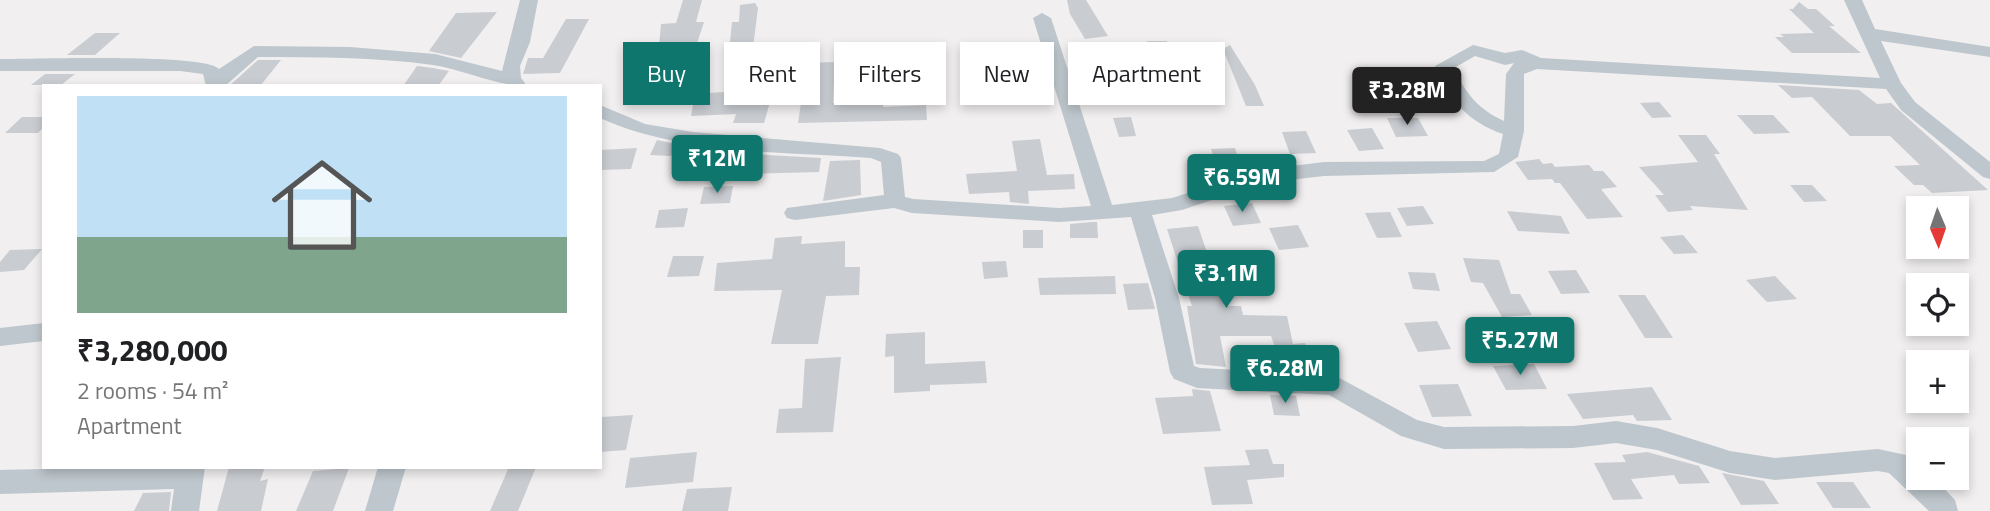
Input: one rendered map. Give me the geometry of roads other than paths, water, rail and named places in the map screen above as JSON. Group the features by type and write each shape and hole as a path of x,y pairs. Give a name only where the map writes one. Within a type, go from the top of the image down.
{"street":[{"path":"0,65 180,65 210,69 216,84 254,51 351,52 435,60 515,82 511,66 521,42 529,0"},
{"path":"1853,0 1892,84 1908,106 1990,172"},
{"path":"1042,18 1104,213"},
{"path":"1871,34 1990,52"},
{"path":"1514,131 1489,123 1467,107 1453,88 1444,66 1473,50 1505,59 1522,57 1537,63"},
{"path":"794,213 895,201 912,206 949,209 982,208 1059,215 1104,213 1174,205 1260,177 1324,169 1487,167 1508,157 1514,131 1515,74 1521,66 1537,63 1892,84"},
{"path":"602,112 640,129 693,138 873,152 891,158 895,201"},
{"path":"1139,208 1167,298 1182,372 1197,377 1334,384 1410,429 1444,438 1573,437 1616,432 1657,439 1730,462 1775,469 1878,460 1896,463 1948,510"},
{"path":"0,337 42,331"},
{"path":"379,511 391,469"},
{"path":"0,482 191,472 186,511"}]}
